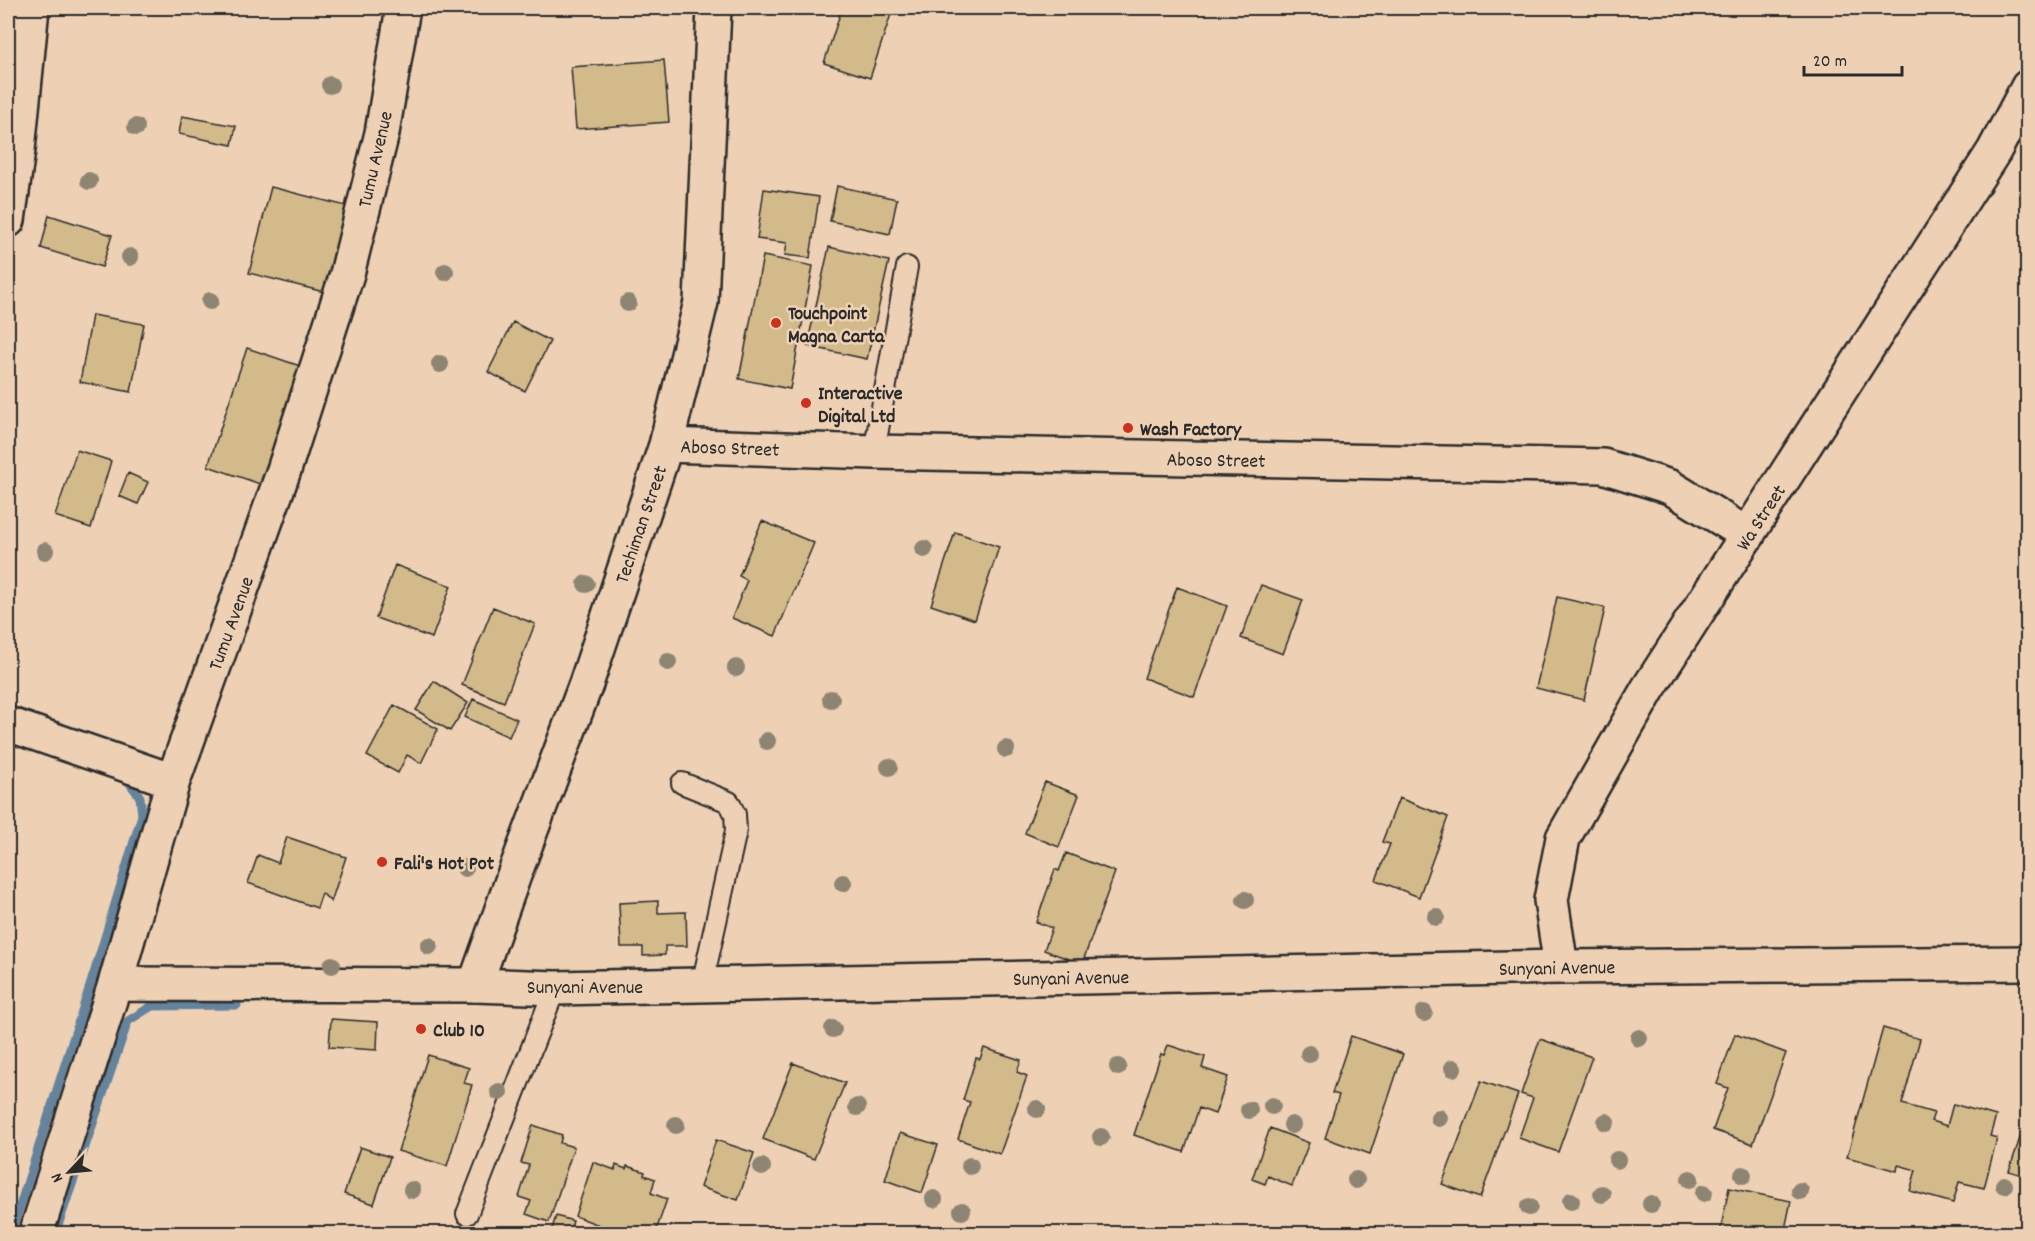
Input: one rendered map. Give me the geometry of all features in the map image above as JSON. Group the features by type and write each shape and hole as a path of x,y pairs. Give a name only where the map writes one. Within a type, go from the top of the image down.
{"street":[{"path":"8,220 18,150 32,8"},
{"name":"Tumu Avenue","path":"36,1233 115,984 173,781 284,470 347,274 382,133 403,8"},
{"name":"Techiman Street","path":"475,985 586,684 666,446 701,302 714,8"},
{"name":"Wa Street","path":"1561,967 1551,900 1563,838 1648,689 1994,151 2028,87"},
{"name":"Aboso Street","path":"666,446 1604,466 1670,487 1748,535"},
{"path":"8,724 173,781"},
{"name":"Sunyani Avenue","path":"115,984 475,985 555,988 1561,967 2028,963"}],"lane":[{"path":"874,452 907,267"},
{"path":"682,783 729,802 735,814 736,831 702,985"},
{"path":"467,1214 555,988"}],"building":[{"path":"842,8 893,8 870,78 824,63"},
{"path":"664,60 669,122 576,129 571,67"},
{"path":"182,116 236,126 232,145 179,134"},
{"path":"837,186 897,199 890,234 830,221"},
{"path":"271,187 354,208 332,294 249,273"},
{"name":"Touchpoint Magna Carta","path":"764,189 819,197 810,258 785,255 787,243 757,239"},
{"path":"49,215 112,235 102,267 41,248"},
{"path":"829,247 889,261 867,359 807,346"},
{"name":"Touchpoint Magna Carta","path":"763,256 813,266 790,389 739,379"},
{"path":"92,315 144,324 131,392 80,382"},
{"path":"513,322 550,341 525,391 488,372"},
{"path":"247,348 303,367 263,485 208,466"},
{"path":"77,450 111,461 91,528 55,516"},
{"path":"128,473 148,482 138,504 119,496"},
{"path":"762,521 814,543 775,636 732,618 747,580 739,576"},
{"path":"955,532 999,547 975,620 931,605"},
{"path":"395,565 451,586 432,638 376,618"},
{"path":"1261,585 1303,600 1283,654 1241,638"},
{"path":"1177,587 1227,606 1194,697 1144,678"},
{"path":"1557,597 1605,608 1584,700 1536,688"},
{"path":"493,607 535,624 504,702 462,685"},
{"path":"434,681 468,703 450,731 416,710"},
{"path":"473,699 517,719 509,737 465,717"},
{"path":"394,705 438,729 421,763 407,755 398,773 367,756"},
{"path":"1045,782 1079,795 1059,847 1025,833"},
{"path":"1399,798 1448,817 1419,897 1376,880 1390,844 1382,842"},
{"path":"287,837 346,857 331,902 322,893 317,908 248,883 258,855 278,863"},
{"path":"1066,853 1115,872 1082,964 1044,950 1052,928 1036,922 1055,869 1059,871"},
{"path":"658,901 658,913 686,912 687,946 665,946 665,955 643,956 643,947 621,947 619,903"},
{"path":"331,1019 378,1022 377,1050 329,1047"},
{"path":"1883,1028 1920,1039 1902,1104 1934,1113 1931,1121 1947,1126 1953,1104 1996,1116 1990,1136 1997,1138 1984,1188 1959,1182 1953,1203 1910,1191 1916,1170 1898,1165 1897,1171 1847,1157"},
{"path":"1735,1034 1786,1053 1753,1144 1713,1130 1728,1088 1717,1084"},
{"path":"1351,1036 1403,1054 1370,1154 1325,1138 1339,1095 1332,1093"},
{"path":"1540,1039 1592,1057 1558,1152 1519,1138 1533,1098 1521,1094"},
{"path":"1168,1045 1205,1057 1202,1068 1228,1077 1215,1114 1199,1108 1184,1152 1134,1135 1161,1054 1164,1055"},
{"path":"984,1048 1021,1060 1017,1072 1027,1076 1000,1154 958,1139 970,1102 963,1100 976,1058 980,1059"},
{"path":"428,1055 469,1068 464,1083 472,1085 447,1166 398,1151"},
{"path":"793,1063 845,1083 814,1159 763,1139"},
{"path":"1481,1081 1518,1094 1480,1198 1442,1184"},
{"path":"533,1125 562,1135 560,1143 574,1147 549,1222 526,1214 531,1201 519,1197 529,1165 521,1163"},
{"path":"2024,1126 2028,1127 2028,1177 2009,1171"},
{"path":"1270,1128 1309,1143 1292,1186 1268,1176 1265,1184 1252,1179"},
{"path":"900,1133 938,1145 922,1193 885,1180"},
{"path":"716,1140 754,1153 738,1200 700,1187"},
{"path":"360,1147 390,1157 374,1204 344,1194"},
{"path":"593,1162 615,1170 616,1165 626,1169 627,1166 645,1172 644,1175 655,1179 651,1193 667,1199 655,1234 643,1234 636,1231 635,1234 623,1234 575,1216"},
{"path":"1729,1188 1791,1201 1784,1234 1720,1232"},
{"path":"2024,1198 2028,1198 2028,1234 2025,1234"},
{"path":"556,1216 573,1221 569,1234 551,1232"}],"waterway":[{"path":"11,1234 142,815 140,797 124,775"},
{"path":"55,1234 128,1021 152,1006 237,1005"}],"place":[{"name":"Touchpoint Magna Carta","path":"776,323"},
{"name":"Interactive Digital Ltd","path":"806,403"},
{"name":"Wash Factory","path":"1128,428"},
{"name":"Fali's Hot Pot","path":"382,862"},
{"name":"Club 10","path":"421,1029"}]}
